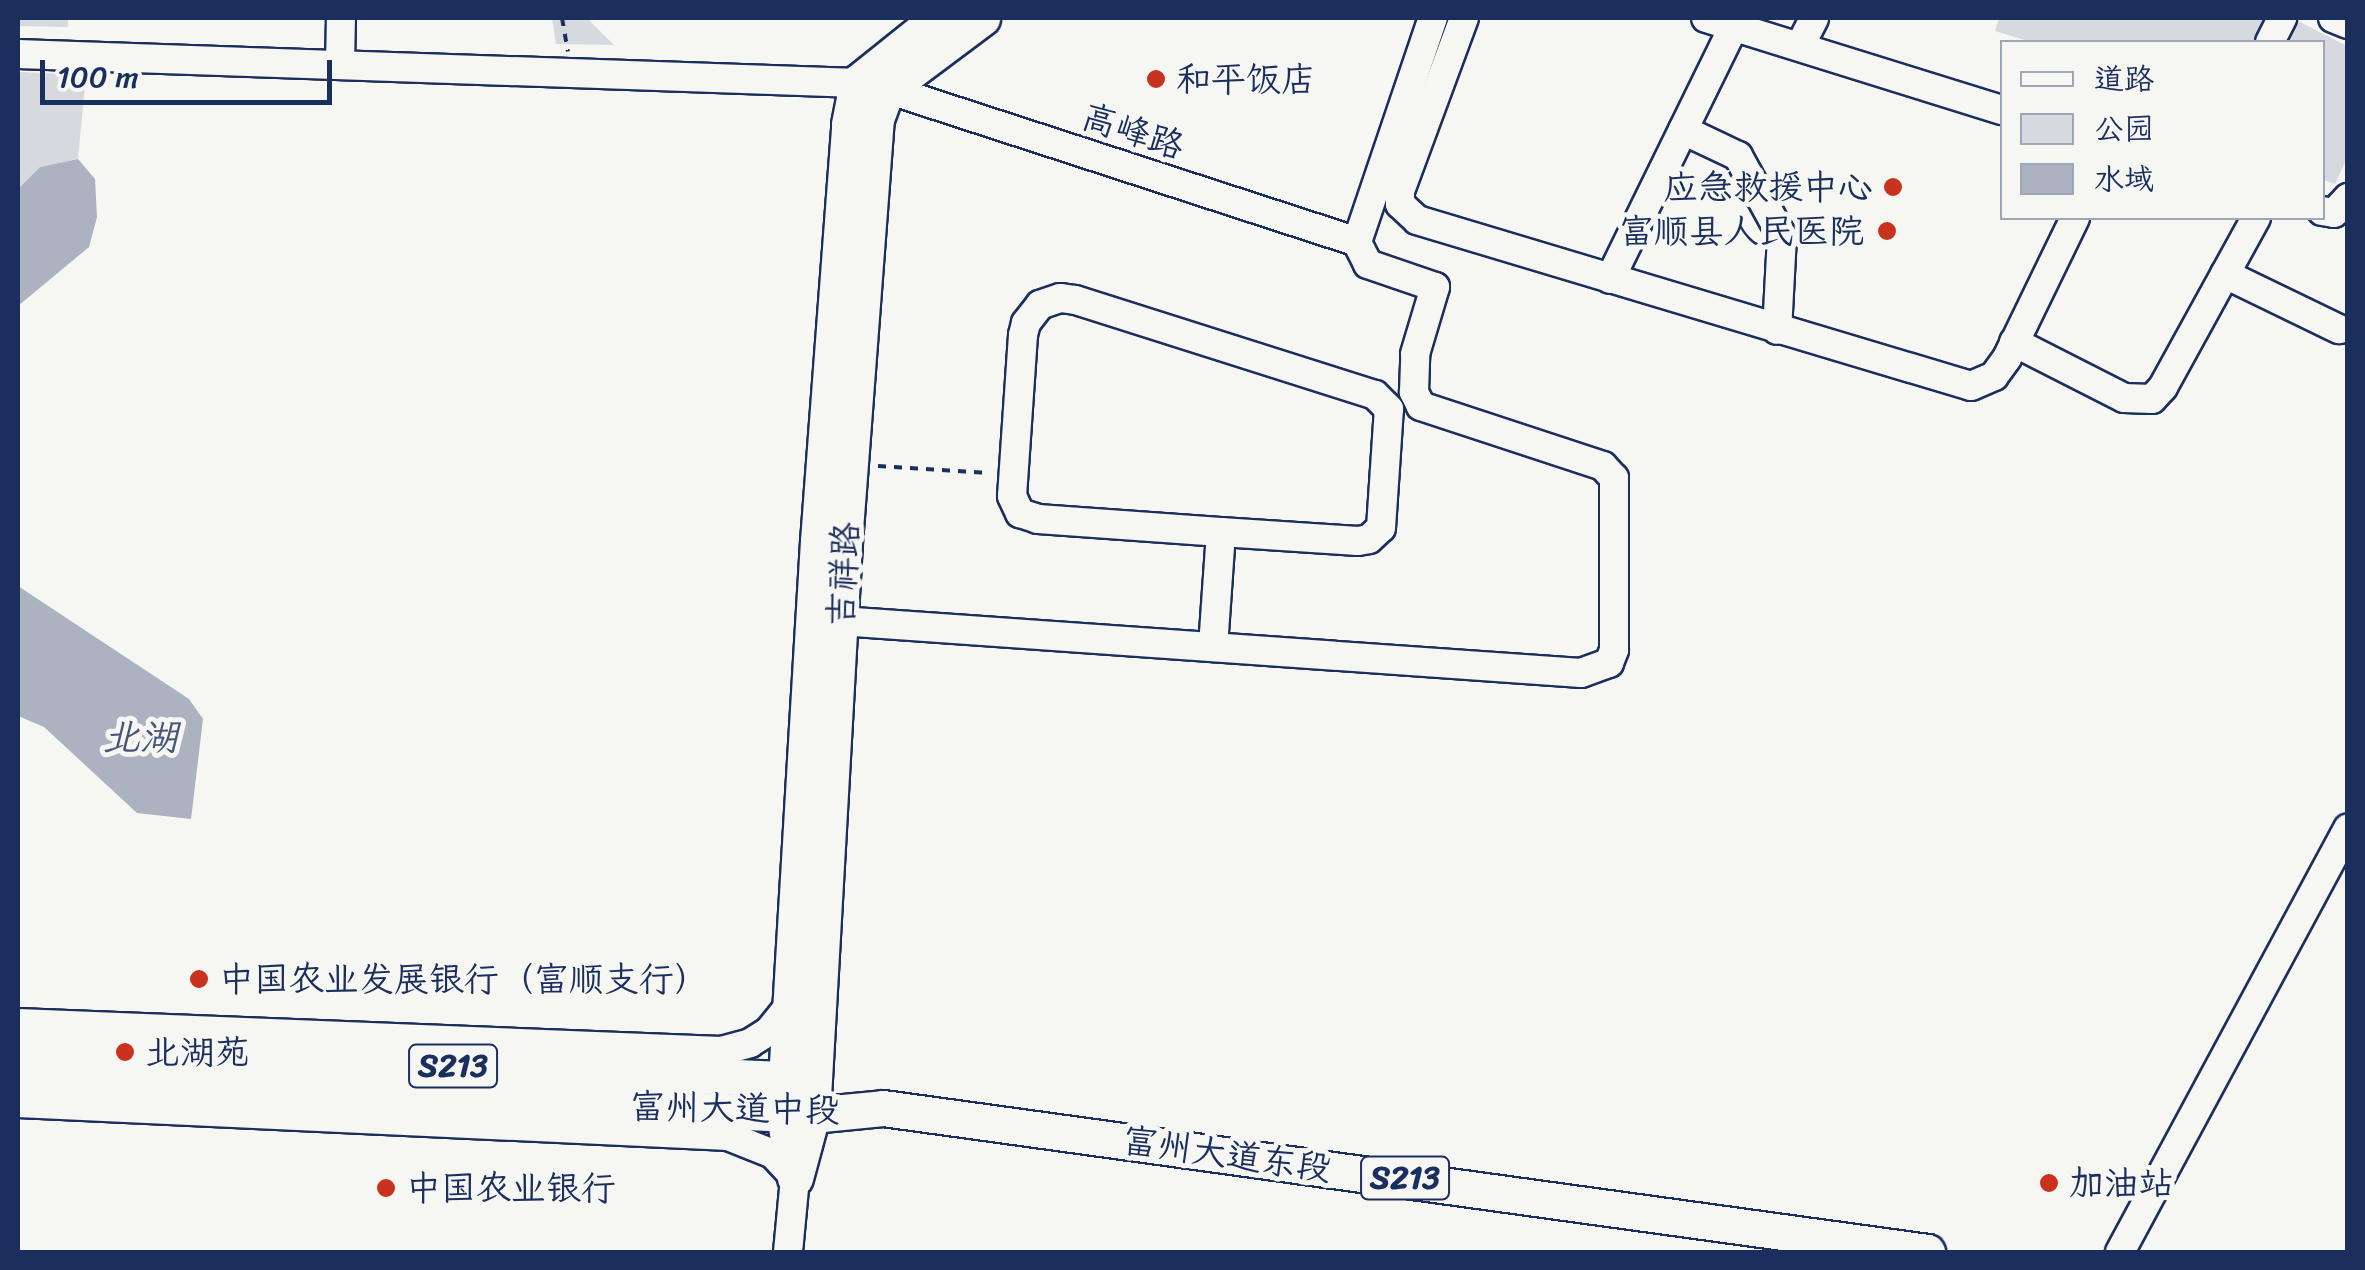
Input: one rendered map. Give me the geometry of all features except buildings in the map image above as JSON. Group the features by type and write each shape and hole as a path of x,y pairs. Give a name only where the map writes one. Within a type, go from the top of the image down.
{"main road":[{"path":"872,86 938,18"},
{"path":"872,86 982,18"},
{"name":"吉祥路","path":"795,1178 876,119 872,86"},
{"name":"吉祥路","path":"799,1097 791,1004 819,521 848,124 872,86"},
{"name":"富州大道中段","path":"18,1048 799,1097 882,1108"},
{"name":"富州大道中段","path":"18,1079 799,1097"},
{"name":"富州大道东段","path":"882,1108 1767,1240 1927,1252"}],"street":[{"path":"340,64 341,18"},
{"path":"840,621 1581,673 1603,668 1613,656 1614,478 1603,466 1421,406 1414,392 1414,354 1435,288 1368,264 1357,242 1433,18"},
{"path":"1464,18 1400,191 1400,204 1416,220 1971,386 1994,376 2074,220"},
{"path":"1800,46 1814,18"},
{"path":"2333,18 2348,24"},
{"path":"1610,279 1683,130 1720,22 2000,109"},
{"name":"高峰路","path":"18,54 571,70 872,86 1357,242"},
{"path":"1683,130 1738,156 1782,236 1777,330"},
{"path":"2325,212 2334,213 2348,198"},
{"path":"2014,342 2124,398 2152,399 2163,388 2255,220"},
{"path":"2225,274 2339,329"},
{"path":"1050,300 1075,300 1384,401 1390,419 1383,519 1376,534 1358,542 1221,532 1028,518 1015,505 1026,323 1050,300"},
{"path":"1213,647 1221,532"},
{"path":"2120,1252 2348,828"},
{"path":"18,1023 721,1051 750,1044 769,1032 791,1004"},
{"path":"721,1051 799,1097"},
{"path":"728,1136 799,1097"},
{"path":"18,1104 728,1136 773,1154 795,1178"},
{"name":"吉祥路","path":"788,1252 795,1178"}],"path":[{"path":"562,18 571,70"},
{"path":"849,464 1014,475"}],"green space":[{"path":"18,18 68,18 68,27 18,26"},
{"path":"552,18 587,18 614,45 556,44"},
{"path":"1999,18 2271,18 2259,40 2024,40 1995,31"},
{"path":"2298,21 2347,46 2347,158 2335,184 2325,181 2325,40 2288,40"},
{"path":"18,72 86,75 78,159 40,167 18,189"}],"water":[{"path":"78,159 95,179 97,217 89,247 18,306 18,189 40,167"},
{"name":"北湖","path":"18,586 189,699 203,719 191,819 137,813 44,727 18,716"}],"place":[{"name":"和平饭店","path":"1156,79"},
{"name":"应急救援中心","path":"1893,187"},
{"name":"富顺县人民医院","path":"1887,231"},
{"name":"中国农业发展银行（富顺支行）","path":"199,979"},
{"name":"北湖苑","path":"125,1052"},
{"name":"加油站","path":"2049,1183"},
{"name":"中国农业银行","path":"386,1188"}]}
